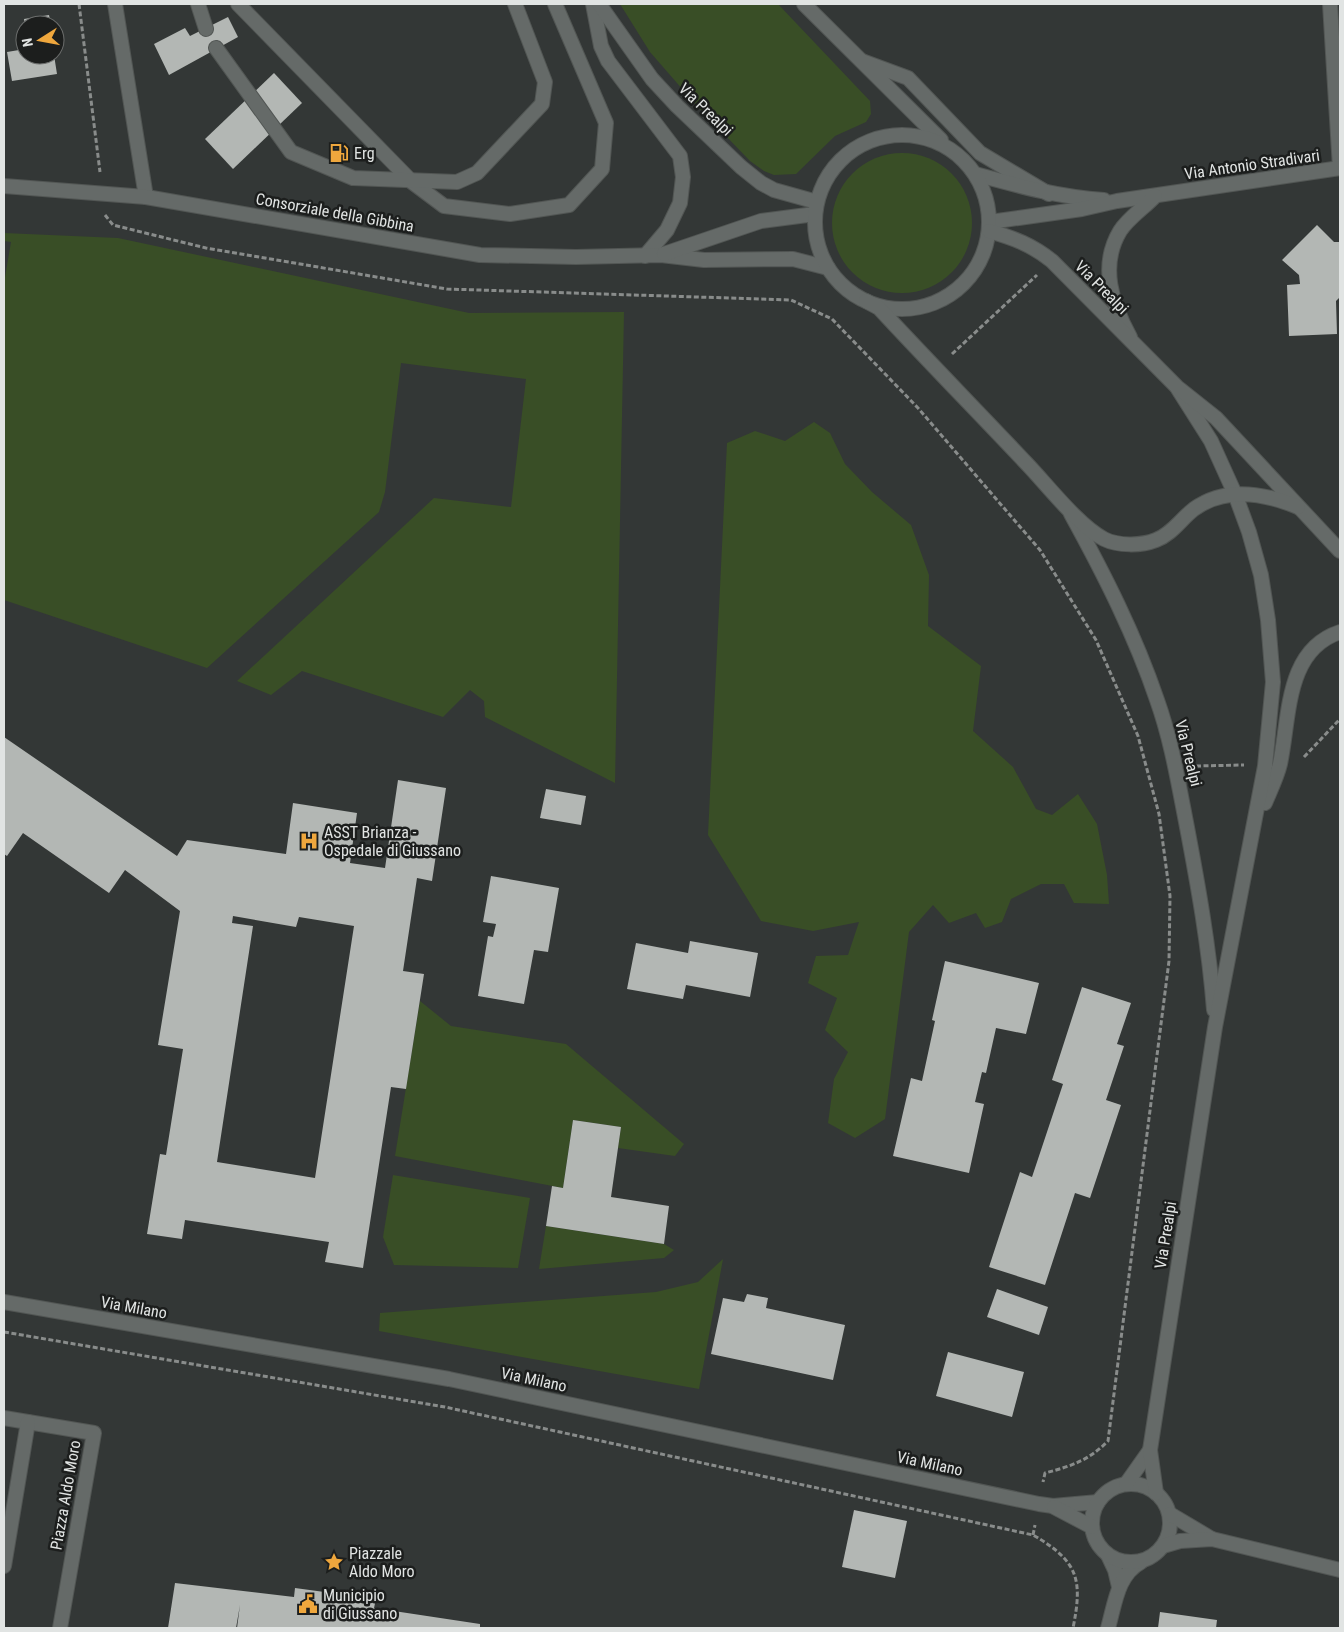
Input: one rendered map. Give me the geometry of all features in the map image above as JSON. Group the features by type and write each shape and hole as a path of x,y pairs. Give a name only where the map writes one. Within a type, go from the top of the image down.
{"street":[{"path":"115,4 146,197"},
{"path":"198,4 206,29"},
{"path":"238,4 412,182 444,206 510,214 570,205 602,169 606,123 555,4"},
{"path":"216,48 291,152 353,178 412,182 457,182 477,172 542,104 546,82 515,4"},
{"path":"593,4 600,46 608,62 680,156 683,177 680,203 667,230 645,256"},
{"name":"Via Prealpi","path":"599,4 652,79 677,106 741,167 761,183 816,208"},
{"path":"804,4 946,146 962,158 975,174 986,196 989,226 984,251 975,270 962,286 946,298 927,306 906,310 886,308 851,293 828,268 820,251 816,233 816,208 826,181 839,162 864,144 879,138 902,134 925,137 946,146"},
{"name":"Via Antonio Stradivari","path":"989,226 1082,210 1117,201 1340,168 1330,4"},
{"name":"Via Antonio Stradivari","path":"862,61 908,78 980,153 1049,194"},
{"name":"Via Antonio Stradivari","path":"975,174 1069,198 1117,201"},
{"name":"Consorziale della Gibbina","path":"4,186 102,192 146,197 480,255 661,255"},
{"path":"1133,342 1116,310 1110,285 1110,257 1121,230 1155,196"},
{"path":"661,255 761,221 816,208"},
{"name":"Via Prealpi","path":"989,226 1018,239 1052,261 1177,387 1216,418 1340,551"},
{"path":"661,255 704,260 793,259 828,268"},
{"name":"Via Prealpi","path":"866,301 879,308 1067,507 1104,539 1126,544 1156,540 1171,532 1193,510 1214,498 1235,494 1272,497 1298,507"},
{"name":"Via Prealpi","path":"1156,1493 1150,1450 1216,1027 1265,766 1272,698 1273,655 1260,575 1249,532 1235,494 1210,442 1177,387"},
{"name":"Via Prealpi","path":"1067,507 1115,598 1134,640 1158,702 1175,766 1204,913 1216,1027"},
{"name":"Via Prealpi","path":"1254,830 1280,766 1293,683 1301,664 1314,648 1332,634 1340,632"},
{"name":"Via Milano","path":"4,1302 449,1379 1053,1506 1092,1527"},
{"name":"Piazza Aldo Moro","path":"4,1418 94,1433 60,1628"},
{"path":"4,1566 28,1422"},
{"name":"Via Prealpi","path":"1126,1484 1150,1450"},
{"path":"1108,1628 1119,1587 1132,1567 1154,1556 1168,1537 1170,1514 1165,1502 1156,1493 1142,1485 1126,1484 1110,1490 1098,1502 1092,1527 1094,1538 1108,1555 1115,1570 1119,1587"},
{"name":"Via Milano","path":"1053,1506 1098,1502"},
{"path":"1170,1514 1212,1539"},
{"path":"1163,1546 1180,1540 1212,1539 1340,1570"},
{"path":"1108,1555 1129,1563 1141,1562"}],"path":[{"path":"79,4 105,216 113,225 206,248 447,289 791,300 832,319 918,408 1040,550 1096,640 1138,736 1159,814 1170,896 1169,961 1108,1441 1093,1456 1067,1467 1045,1473"},
{"path":"946,359 1038,275"},
{"path":"1301,760 1340,719"},
{"path":"1190,766 1249,765"},
{"path":"4,1332 445,1407 1033,1536 1053,1547 1070,1564 1078,1583 1079,1599 1073,1628"}],"green space":[{"path":"620,4 778,4 870,101 871,114 866,122 835,136 796,174 774,175 764,171 750,161 697,106 650,52"},
{"path":"902,153 929,159 941,165 951,174 960,184 966,196 972,223 966,250 960,262 951,272 941,281 929,287 902,293 875,287 863,281 853,272 844,262 838,250 832,223 838,196 844,184 853,174 863,165 875,159"},
{"path":"4,233 118,238 469,313 624,312 615,783 485,717 484,701 470,690 443,717 302,671 271,695 237,681 434,498 511,507 526,379 401,363 385,492 379,512 207,668 4,600 4,283 11,242 4,241"},
{"path":"814,422 830,433 845,464 872,492 911,525 929,575 928,626 981,666 973,731 1013,767 1036,809 1052,815 1078,794 1097,824 1107,875 1109,904 1074,903 1064,884 1041,884 1011,899 1002,922 985,928 976,913 949,923 933,905 909,932 885,1119 855,1138 828,1123 834,1079 848,1052 825,1030 837,998 808,983 816,956 848,955 859,922 813,931 761,921 708,835 727,443 755,431 785,441"},
{"path":"420,1001 451,1026 566,1044 684,1144 675,1156 618,1148 621,1127 573,1120 563,1188 395,1156"},
{"path":"393,1175 530,1198 518,1268 394,1265 383,1237"},
{"path":"546,1226 664,1244 674,1250 664,1258 539,1269"},
{"path":"723,1259 699,1389 379,1331 380,1313 656,1292 698,1282"}],"building":[{"path":"228,17 238,37 169,75 154,44 185,28 190,36"},
{"path":"15,51 15,65 56,65 57,74 12,81 7,52"},
{"path":"274,73 302,103 233,169 205,139"},
{"path":"1317,225 1334,242 1340,242 1340,297 1336,301 1337,334 1289,336 1287,285 1300,284 1299,275 1282,260"},
{"path":"4,737 177,856 187,840 286,854 293,803 357,813 350,863 385,868 398,780 446,788 432,881 417,878 403,971 424,974 406,1089 391,1087 363,1268 325,1262 329,1242 185,1220 182,1239 147,1234 160,1154 166,1155 183,1049 158,1045 180,911 125,870 109,893 23,833 7,856 4,854","holes":["233,916 296,927 299,917 354,926 315,1178 217,1162 253,926 232,923"]},
{"path":"546,789 586,796 581,825 540,818"},
{"path":"491,876 559,888 548,952 534,950 524,1004 478,996 488,936 493,937 496,924 483,922"},
{"path":"690,941 758,953 750,997 686,985 683,999 627,989 636,943 688,953"},
{"path":"945,961 1039,983 1026,1034 996,1028 986,1073 982,1072 975,1102 984,1104 969,1173 893,1156 911,1078 922,1081 935,1021 932,1020"},
{"path":"1082,987 1131,1003 1117,1044 1124,1046 1106,1100 1121,1105 1090,1198 1075,1193 1045,1285 989,1267 1020,1172 1032,1177 1063,1084 1052,1080"},
{"path":"573,1120 621,1127 611,1197 669,1206 664,1244 546,1226 552,1186 563,1188"},
{"path":"997,1289 1048,1307 1039,1335 987,1317"},
{"path":"747,1294 768,1298 766,1308 845,1325 833,1380 711,1354 723,1298 744,1302"},
{"path":"948,1352 1024,1372 1012,1417 936,1396"},
{"path":"854,1510 907,1521 895,1578 842,1567"},
{"name":"Municipio di Giussano","path":"175,1583 294,1597 295,1588 376,1599 374,1608 480,1624 480,1628 237,1628 240,1605 236,1628 168,1628"},
{"path":"1160,1612 1217,1620 1216,1628 1158,1628"}],"place":[{"name":"Erg","path":"339,153"},
{"name":"ASST Brianza - Ospedale di Giussano","path":"309,841"},
{"name":"Piazzale Aldo Moro","path":"334,1562"},
{"name":"Municipio di Giussano","path":"308,1604"}]}
